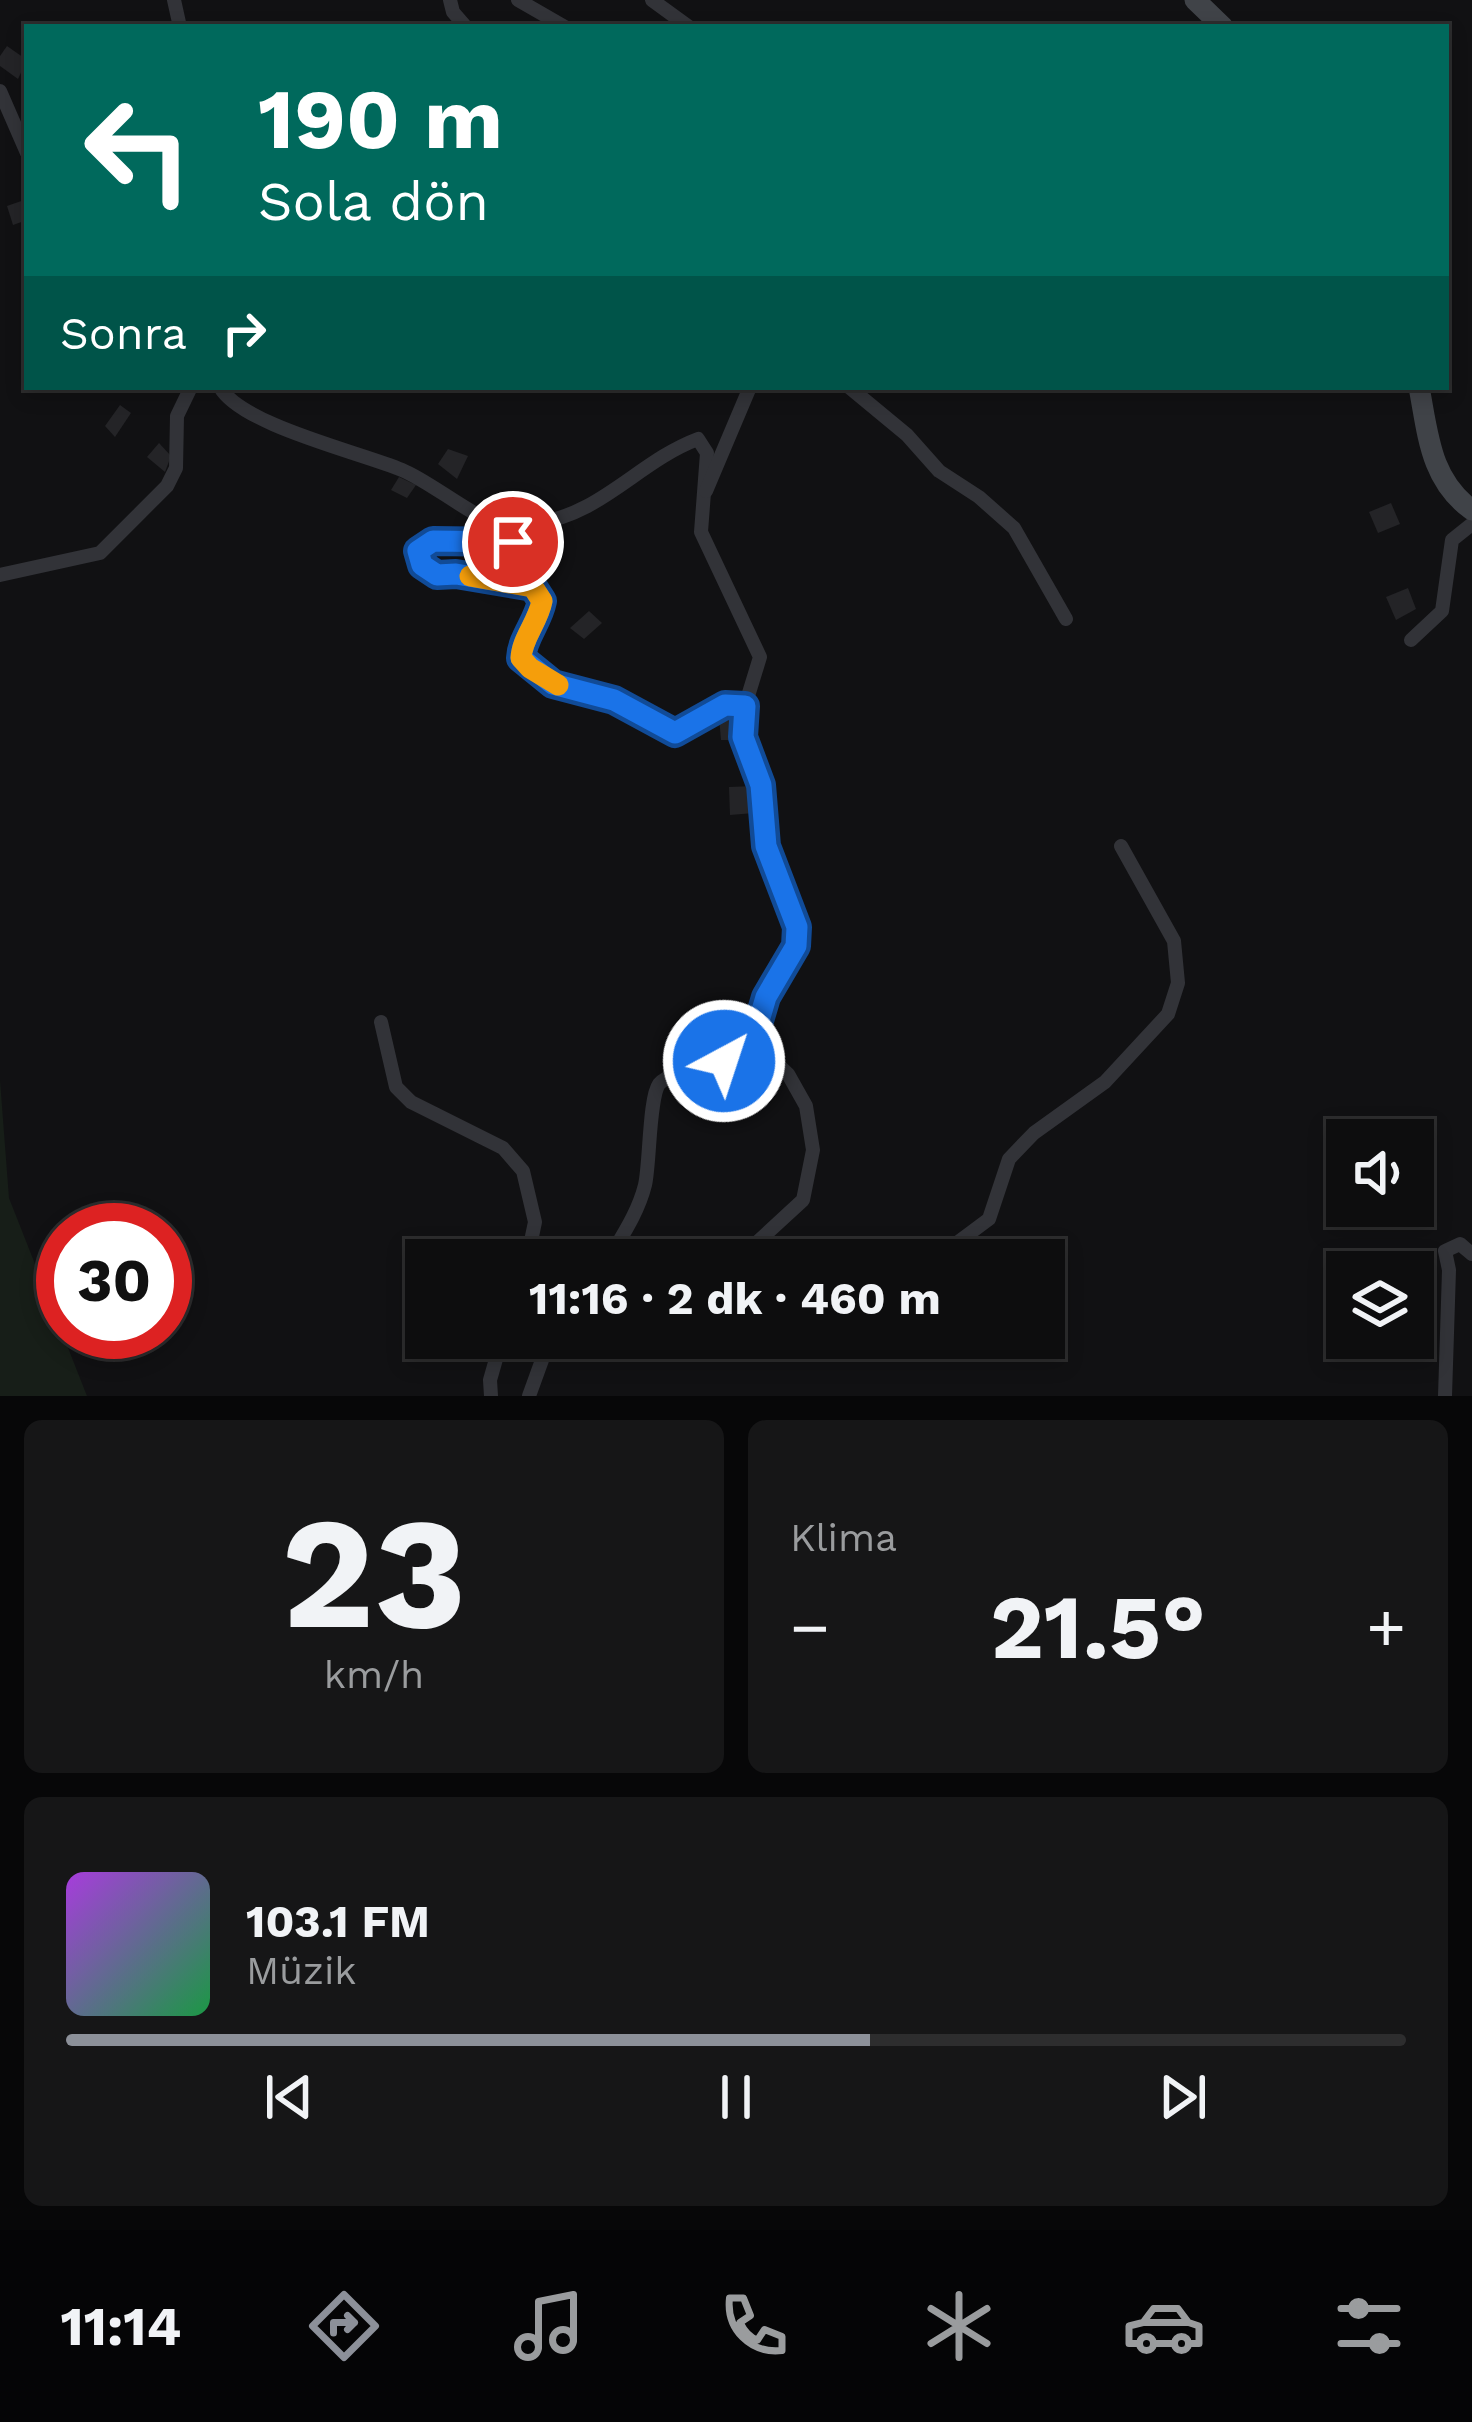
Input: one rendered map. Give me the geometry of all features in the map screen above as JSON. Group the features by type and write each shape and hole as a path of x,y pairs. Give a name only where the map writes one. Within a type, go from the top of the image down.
{"street":[{"path":"518,0 560,24"},
{"path":"652,0 685,24"},
{"path":"1195,0 1219,24"},
{"path":"0,92 24,146"},
{"path":"0,575 100,553 167,486 176,468 177,416 190,390"},
{"path":"222,390 228,401 254,414 402,470 498,524 538,523 601,502 680,446 698,439 707,453 700,532 760,657 745,706 743,737 761,785 766,846 797,927 796,946 766,997 746,1051 659,1084 652,1100 652,1143 644,1189 621,1239"},
{"path":"702,501 749,390"},
{"path":"853,390 907,435 939,471 1014,528 1066,619"},
{"path":"1419,390 1435,468 1456,498 1472,510"},
{"path":"538,523 527,536 513,542 433,541 418,551 422,565 437,575 533,587 542,601 521,658 553,684 614,700 675,733 725,705 745,706"},
{"path":"1411,640 1442,610 1452,540 1472,524"},
{"path":"962,1239 989,1219 1010,1160 1034,1133 1105,1082 1168,1014 1178,983 1174,940 1121,846"},
{"path":"381,1022 396,1087 411,1102 503,1148 523,1171 535,1222 531,1239"},
{"path":"753,1041 788,1074 806,1106 813,1150 803,1200 761,1239"},
{"path":"1445,1396 1449,1270 1445,1251 1460,1244 1472,1254"},
{"path":"491,1396 496,1359"},
{"path":"529,1396 542,1359"}],"shaded area":[{"path":"0,1080 9,1198 36,1267 36,1359 72,1359 87,1396 0,1396"}],"building":[{"path":"7,46 24,58 18,79 0,66"},
{"path":"24,200 24,221 13,225 7,206"},
{"path":"120,405 131,413 115,437 105,426"},
{"path":"159,443 171,456 165,472 147,457"},
{"path":"448,449 468,456 457,479 438,464"},
{"path":"399,477 416,485 407,498 391,490"},
{"path":"1391,503 1400,524 1378,533 1369,512"},
{"path":"1408,588 1416,609 1396,620 1386,597"},
{"path":"589,611 602,623 584,639 570,628"},
{"path":"740,714 740,740 721,740 719,717"},
{"path":"755,786 754,813 730,815 729,787"},
{"path":"747,1011 752,1030 725,1041 716,1022"}],"slow traffic":[{"path":"470,576 533,587 542,601 521,658 558,685"}],"route":[{"path":"513,542 433,541 418,551 422,565 437,575 533,587 542,601 521,658 553,684 614,700 675,733 725,705 745,706 743,737 761,785 766,846 797,927 796,946 766,997 753,1041 746,1051 724,1061"}]}
